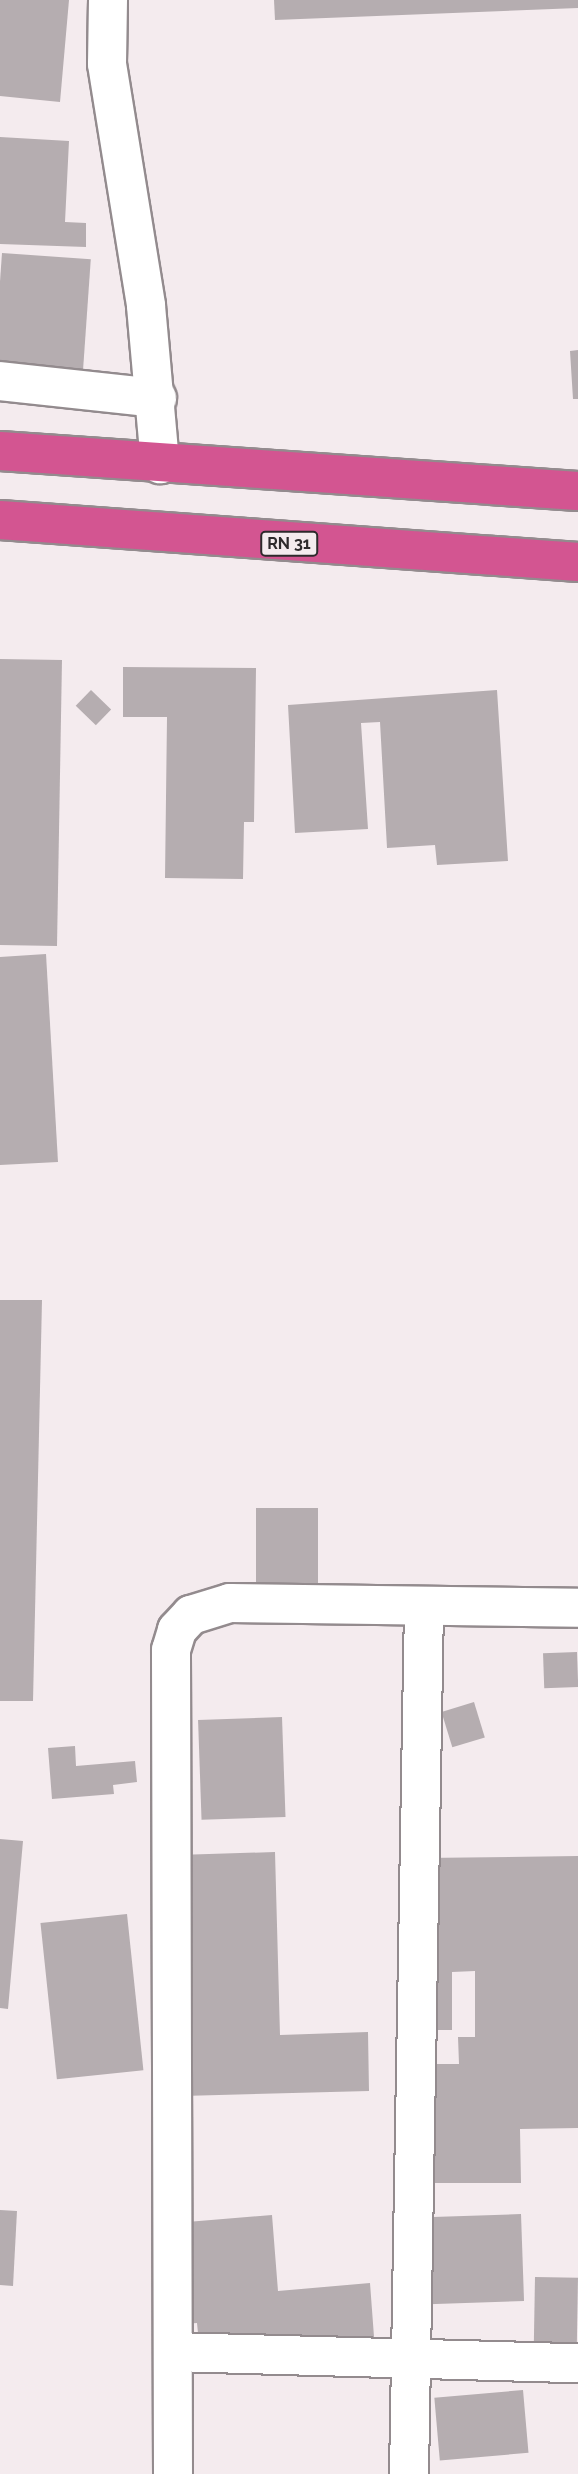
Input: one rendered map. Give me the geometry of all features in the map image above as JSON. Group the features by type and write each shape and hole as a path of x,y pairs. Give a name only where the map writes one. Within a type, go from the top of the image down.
{"highway":[{"path":"0,451 578,491"},
{"name":"RN 31","path":"0,520 578,562"}],"street":[{"path":"108,0 107,64 158,398 160,464"},
{"path":"0,382 158,398"},
{"path":"173,2474 171,1650 184,1622 210,1606 578,1608"},
{"path":"409,2474 424,1606"},
{"path":"174,2352 578,2363"}],"building":[{"path":"0,0 69,0 60,102 0,96"},
{"path":"274,0 578,0 578,8 275,20"},
{"path":"0,137 69,141 65,222 86,223 86,247 0,244"},
{"path":"2,253 91,259 83,370 0,364"},
{"path":"578,350 578,399 573,399 570,351"},
{"path":"0,659 62,660 57,946 0,945"},
{"path":"123,667 256,668 254,822 244,822 243,879 165,878 167,717 123,717"},
{"path":"91,690 111,709 96,725 76,706"},
{"path":"497,690 508,861 437,865 435,845 387,848 380,722 361,723 368,829 295,833 288,705"},
{"path":"46,954 58,1162 0,1165 0,957"},
{"path":"0,1300 42,1300 33,1701 0,1701"},
{"path":"256,1508 318,1508 318,1620 256,1620"},
{"path":"577,1652 578,1687 544,1688 543,1653"},
{"path":"474,1702 485,1737 452,1747 441,1712"},
{"path":"282,1717 285,1817 202,1820 198,1720"},
{"path":"75,1746 76,1766 135,1761 137,1782 113,1785 114,1794 52,1799 48,1748"},
{"path":"0,1839 23,1841 8,2009 0,2008"},
{"path":"275,1852 280,2035 368,2032 369,2091 182,2096 177,1855"},
{"path":"578,1856 578,2128 520,2129 521,2183 428,2183 428,2064 459,2064 458,2037 475,2037 475,1971 452,1972 452,2030 424,2030 423,1858"},
{"path":"127,1914 143,2070 57,2079 40,1923"},
{"path":"0,2210 17,2211 13,2286 0,2285"},
{"path":"521,2214 524,2301 428,2304 425,2217"},
{"path":"272,2215 278,2291 370,2283 375,2350 201,2364 197,2323 183,2324 175,2223"},
{"path":"535,2277 578,2278 577,2360 534,2359"},
{"path":"523,2390 528,2453 440,2461 434,2398"}]}
